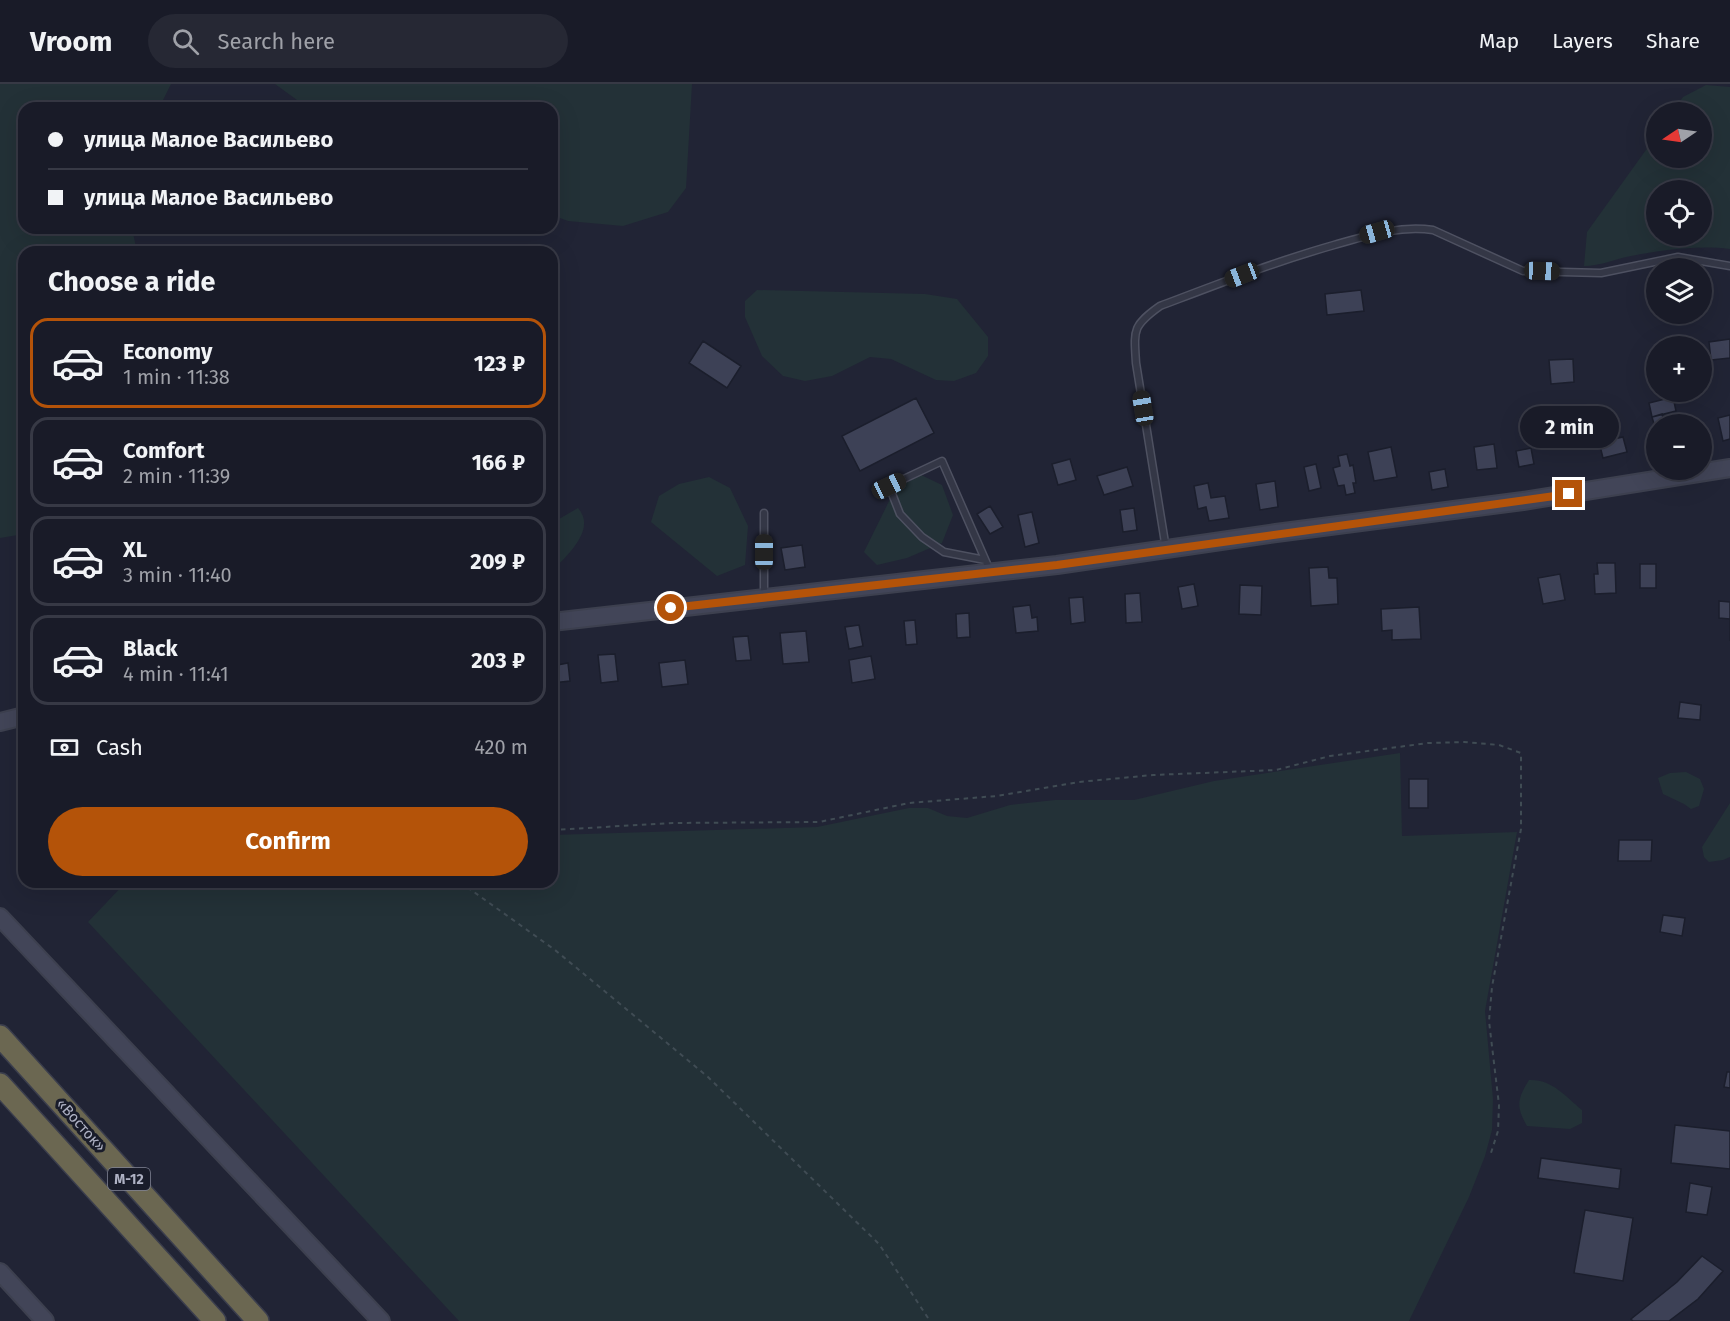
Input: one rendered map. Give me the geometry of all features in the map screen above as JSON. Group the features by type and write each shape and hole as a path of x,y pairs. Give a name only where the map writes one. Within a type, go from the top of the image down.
{"highway":[{"name":"«Восток»","path":"0,1036 258,1321"},
{"name":"М-12","path":"0,1084 215,1321"}],"main road":[{"path":"558,621 764,597 987,566 1166,549 1523,501 1730,468"},
{"path":"0,715 18,717"},
{"path":"0,722 18,718"},
{"path":"0,917 381,1321"},
{"path":"318,1254 370,1321"},
{"path":"0,1272 45,1321"}],"lane":[{"path":"1166,549 1136,363 1134,333 1143,319 1160,306 1283,259 1377,232 1417,228 1433,230 1523,271 1601,273 1678,257 1730,266"},
{"path":"942,461 987,566 944,552 922,537 900,514 889,486 942,461"},
{"path":"764,513 764,597"}],"path":[{"path":"558,830 673,823 819,822 909,803 997,796 1078,782 1153,775 1276,770 1330,756 1428,744 1464,742 1499,745 1521,753 1521,829 1492,987 1489,1021 1499,1106 1498,1131 1490,1156"},
{"path":"468,888 555,950 708,1077 879,1244 930,1321"}],"shaded area":[{"path":"0,84 171,84 162,102 18,102 18,234 133,234 136,246 18,246 18,535 0,538"},
{"path":"275,84 692,84 686,188 668,212 623,226 568,221 558,217 558,102 300,102"},
{"path":"1706,85 1730,87 1730,249 1668,250 1584,266 1587,232 1646,150 1646,168 1712,168 1712,102 1679,102 1683,97"},
{"path":"757,290 925,294 957,299 988,337 988,356 976,373 954,381 936,380 891,359 870,357 832,376 805,381 783,376 762,356 745,317 745,301"},
{"path":"921,475 942,485 953,515 942,543 907,558 877,565 864,552 895,489"},
{"path":"709,477 730,488 748,526 745,565 717,576 651,522 659,496 679,484"},
{"path":"578,508 583,516 584,525 578,542 558,565 558,520"},
{"path":"1400,753 1402,836 1517,832 1485,1011 1493,1099 1492,1130 1485,1156 1469,1197 1409,1321 459,1321 88,922 120,888 558,888 558,835 817,827 909,808 928,808 947,816 967,818 1010,805 1055,800 1134,800 1214,781"},
{"path":"1686,772 1700,779 1704,789 1699,806 1691,809 1663,794 1658,778 1670,773"},
{"path":"1730,803 1730,857 1709,862 1704,857 1702,847"},
{"path":"1529,1080 1545,1082 1564,1094 1582,1110 1582,1123 1570,1129 1527,1126 1519,1103"}],"building":[{"path":"1361,290 1364,311 1327,315 1325,294"},
{"path":"1730,339 1730,358 1712,360 1712,342"},
{"path":"703,341 741,366 727,388 689,363"},
{"path":"1573,359 1574,382 1551,384 1549,360"},
{"path":"916,398 934,433 860,471 842,436"},
{"path":"1674,402 1676,411 1651,414 1649,403"},
{"path":"1730,415 1730,439 1723,441 1718,418"},
{"path":"1605,424 1609,440 1623,437 1627,452 1603,458 1595,426"},
{"path":"1494,444 1497,468 1477,470 1474,447"},
{"path":"1391,447 1397,477 1374,481 1368,452"},
{"path":"1531,448 1534,464 1519,467 1516,451"},
{"path":"1347,454 1350,466 1353,465 1356,483 1353,483 1355,493 1346,495 1344,485 1338,486 1333,468 1340,466 1338,456"},
{"path":"1070,459 1076,480 1058,485 1052,464"},
{"path":"1316,464 1321,488 1309,491 1304,467"},
{"path":"1127,467 1133,486 1104,495 1097,476"},
{"path":"1445,469 1448,487 1432,490 1429,472"},
{"path":"1275,481 1278,507 1260,510 1256,484"},
{"path":"1208,483 1211,498 1225,496 1229,518 1209,521 1206,507 1198,509 1194,486"},
{"path":"990,506 1003,527 990,534 977,514"},
{"path":"1134,508 1137,530 1123,532 1120,510"},
{"path":"1032,512 1039,543 1025,547 1018,515"},
{"path":"802,545 805,567 785,570 781,548"},
{"path":"1597,563 1615,563 1616,593 1595,594 1594,574 1598,574"},
{"path":"1640,564 1656,564 1656,588 1640,588"},
{"path":"1328,567 1329,578 1337,578 1338,604 1311,606 1309,568"},
{"path":"1560,574 1565,600 1543,604 1538,578"},
{"path":"1194,584 1198,606 1182,609 1178,587"},
{"path":"1240,585 1262,586 1261,615 1239,614"},
{"path":"1140,593 1142,622 1126,623 1125,594"},
{"path":"1083,597 1085,622 1071,624 1069,598"},
{"path":"1719,601 1730,602 1730,619 1719,618"},
{"path":"1030,605 1032,618 1037,617 1038,631 1016,633 1013,607"},
{"path":"1419,607 1421,639 1392,640 1392,630 1382,631 1381,609"},
{"path":"969,613 970,637 957,638 956,614"},
{"path":"915,620 917,644 906,645 904,621"},
{"path":"859,625 863,646 849,649 845,627"},
{"path":"806,631 809,662 783,664 780,633"},
{"path":"748,636 751,660 736,661 733,637"},
{"path":"615,654 618,681 601,683 598,655"},
{"path":"871,656 875,679 852,683 849,660"},
{"path":"685,660 688,684 662,687 659,663"},
{"path":"568,663 570,681 558,682 558,665"},
{"path":"1680,702 1701,705 1700,720 1678,718"},
{"path":"1409,779 1428,779 1428,808 1409,808"},
{"path":"1619,840 1652,840 1651,861 1618,861"},
{"path":"1663,915 1685,918 1682,936 1660,932"},
{"path":"1727,1072 1730,1072 1730,1088 1724,1087"},
{"path":"1675,1125 1730,1131 1730,1169 1671,1163"},
{"path":"1541,1158 1621,1169 1619,1189 1538,1178"},
{"path":"1690,1183 1712,1187 1707,1215 1686,1212"},
{"path":"1585,1210 1633,1218 1623,1281 1574,1273"},
{"path":"1702,1256 1723,1271 1698,1299 1669,1321 1633,1321 1631,1319 1677,1282"}],"route":[{"path":"671,608 1057,565 1569,494"}]}
